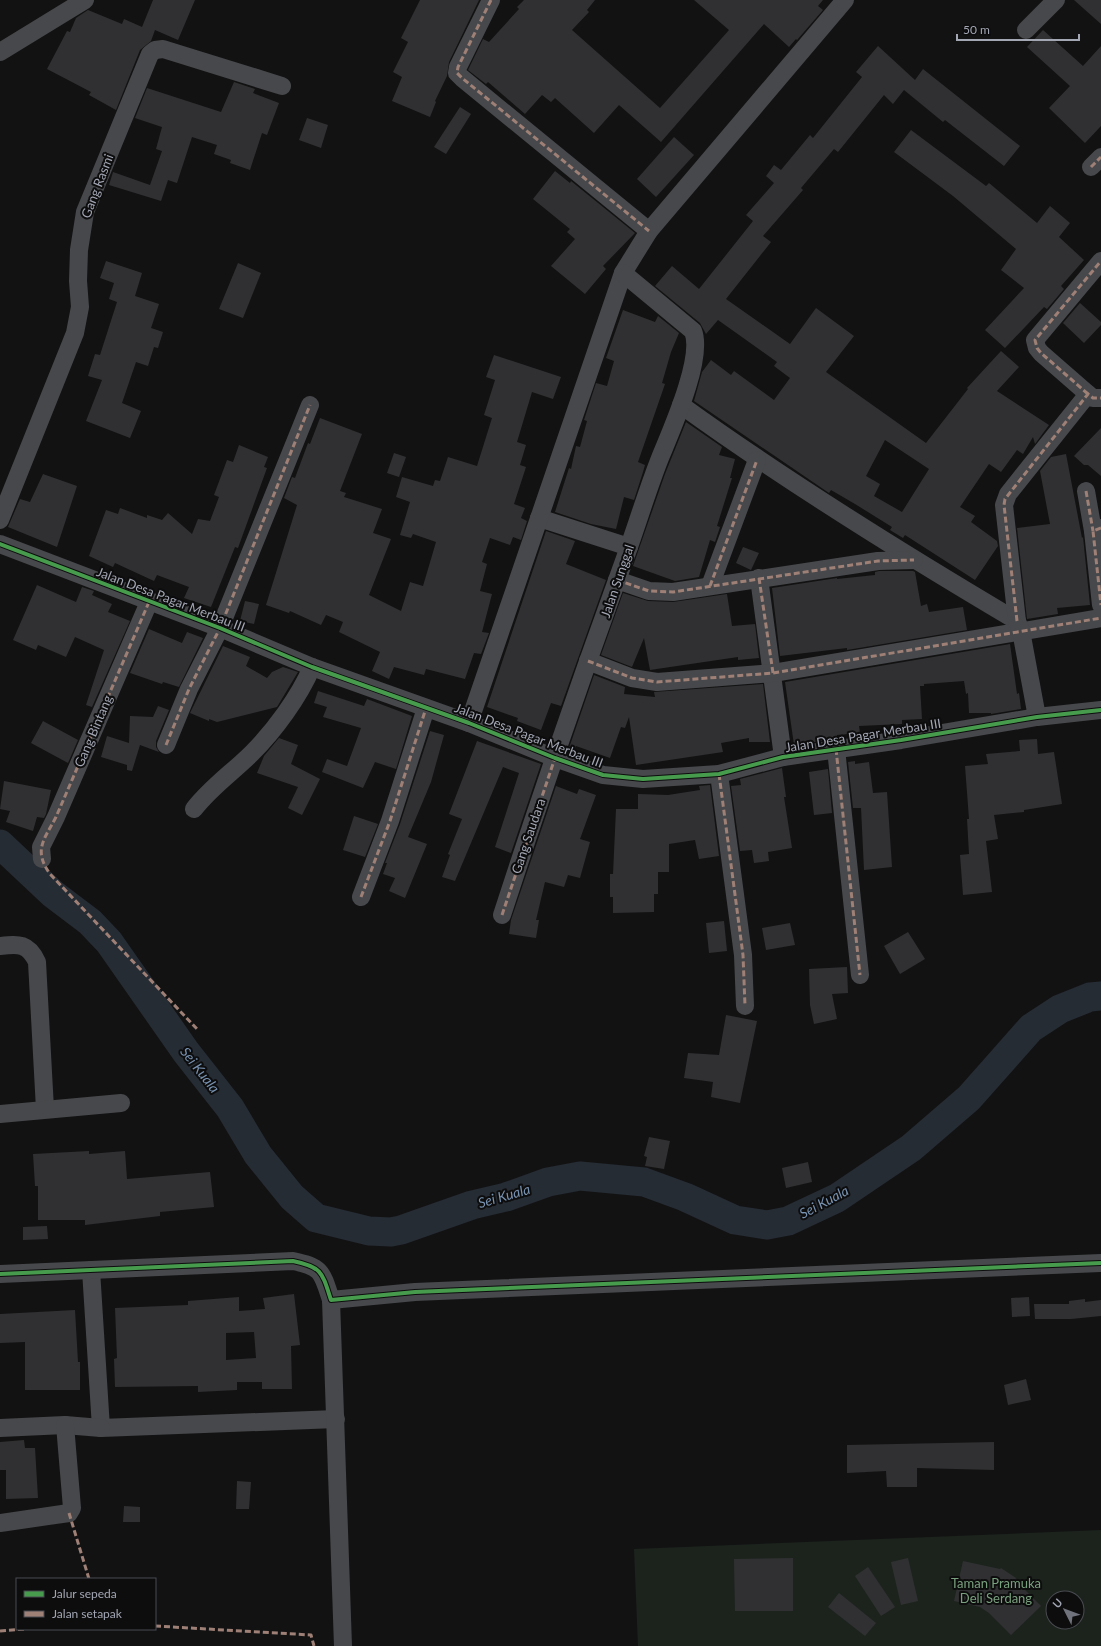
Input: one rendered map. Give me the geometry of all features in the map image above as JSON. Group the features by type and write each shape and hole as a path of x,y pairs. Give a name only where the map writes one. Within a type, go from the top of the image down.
{"street":[{"path":"0,52 85,0"},
{"path":"491,0 458,67 457,73 649,231"},
{"path":"468,722 623,273 649,231 846,0"},
{"path":"1026,30 1056,0"},
{"name":"Gang Rasmi","path":"0,520 75,333 80,307 78,281 79,250 85,212 150,54 155,50 163,49 282,86"},
{"path":"1037,717 1019,626 1004,505 1005,499 1094,396 1041,353 1037,348 1035,340 1101,261"},
{"name":"Jalan Sunggal","path":"555,758 572,705 629,547 642,504 681,405 692,368 695,342 693,331 623,273"},
{"path":"166,745 189,689 220,628 310,405"},
{"path":"681,405 757,460 1019,626"},
{"path":"710,586 757,460"},
{"path":"1086,491 1097,530 1101,605"},
{"path":"539,518 629,547"},
{"name":"Jalan Desa Pagar Merbau III","path":"0,544 220,628 312,667 468,722 555,758 603,775 643,779 719,774 783,756 901,740 1037,717 1101,710"},
{"path":"617,580 649,591 661,593 878,561 914,560"},
{"path":"759,578 783,756"},
{"name":"Gang Bintang","path":"42,859 41,847 56,817 149,602"},
{"path":"588,661 632,678 657,682 773,673 1019,626 1101,618"},
{"path":"194,808 227,774 252,752 296,699 312,667"},
{"path":"361,897 390,821 426,708"},
{"path":"836,749 860,975"},
{"name":"Gang Saudara","path":"502,915 555,758"},
{"path":"719,774 742,947 745,1006"},
{"path":"0,946 19,944 27,948 33,954 37,962 45,1109"},
{"path":"0,1114 121,1103"},
{"path":"0,1274 293,1261 311,1265 323,1274 331,1300 343,1646"},
{"path":"331,1300 415,1292 1101,1263"},
{"path":"91,1270 101,1428"},
{"path":"0,1428 65,1425 101,1428 336,1419"},
{"path":"0,1523 68,1513 72,1508 65,1425"}],"green space":[{"name":"Taman Pramuka Deli Serdang","path":"1101,1530 1101,1646 638,1646 634,1549"}],"building":[{"path":"153,0 195,0 178,40 155,30 151,41 140,50 116,110 89,95 91,92 47,69 67,31 70,32 76,18 88,10 122,24 124,19 142,27"},
{"path":"420,0 479,0 449,62 447,76 435,101 436,102 430,117 392,101 402,77 393,72 408,42 401,38"},
{"path":"524,0 595,0 587,10 589,12 572,30 660,108 729,30 694,0 823,0 818,6 823,10 789,47 764,24 661,142 619,105 594,133 555,98 551,102 542,95 525,114 488,82 486,84 468,70 483,39 489,42 519,9 517,7"},
{"path":"1074,0 1101,0 1101,24"},
{"path":"1043,30 1083,66 1101,46 1101,126 1085,143 1049,108 1070,86 1027,47"},
{"path":"878,46 915,80 923,69 1020,146 1004,166 945,120 943,122 904,90 893,104 884,95 838,152 834,149 801,188 803,190 763,236 771,242 726,299 790,344 816,308 854,336 826,372 926,443 968,389 967,388 1001,351 1019,367 997,391 1049,425 1035,444 1033,437 1023,454 1017,450 1001,472 989,464 960,507 975,516 971,522 997,541 998,546 975,580 905,535 903,538 890,530 892,527 855,504 831,490 829,493 694,401 702,372 711,360 731,375 734,371 774,400 790,378 774,366 777,362 718,320 706,334 700,323 655,286 672,266 699,289 753,221 746,215 774,183 766,176 774,165 781,170 810,135 813,138 862,77 856,72","holes":["885,440 929,469 902,512 874,496 880,484 866,476"]},
{"path":"234,82 255,89 253,93 279,103 267,135 262,133 250,170 230,163 231,160 214,154 217,145 192,137 177,183 168,180 161,201 109,185 113,172 150,185 162,151 156,149 162,127 135,118 147,88 221,112"},
{"path":"460,107 471,114 446,154 434,147"},
{"path":"307,118 328,125 321,148 299,140"},
{"path":"911,130 986,186 989,183 1037,223 1050,206 1070,223 1059,237 1084,260 1061,286 1064,289 1047,309 1044,307 1005,348 985,330 1024,288 1001,270 1016,249 953,196 894,152"},
{"path":"674,137 694,155 656,197 637,179"},
{"path":"555,171 570,183 571,181 635,233 603,266 606,269 585,294 551,266 575,239 567,232 570,229 533,199"},
{"path":"106,261 142,273 135,296 159,304 151,328 163,332 158,348 154,347 148,366 136,362 122,403 141,411 130,438 86,421 102,380 88,376 95,354 100,355 117,302 109,299 114,283 100,278"},
{"path":"238,263 261,273 243,318 219,309"},
{"path":"1080,303 1101,322 1101,325 1084,343 1063,323"},
{"path":"623,310 655,322 658,316 679,333 671,352 662,383 665,384 638,462 645,465 634,500 624,497 616,529 591,524 555,512 569,468 571,469 576,446 580,447 587,421 584,420 596,383 607,386 614,361 606,358"},
{"path":"494,355 561,377 553,399 532,392 517,442 526,445 520,465 526,467 514,504 525,508 521,518 527,521 521,540 513,537 510,545 490,538 482,562 487,564 480,591 492,594 482,632 489,633 481,654 474,653 465,679 426,669 424,675 394,667 389,679 372,671 380,652 339,632 343,622 326,615 321,625 290,611 289,613 266,605 297,505 284,498 292,477 295,478 308,443 310,444 320,418 362,434 340,491 346,493 344,497 382,509 373,533 391,539 369,595 401,611 410,582 423,586 436,542 413,534 411,538 400,535 410,502 396,497 402,477 433,486 435,480 440,481 448,457 477,466 492,418 484,415 495,380 486,377"},
{"path":"686,422 722,447 719,455 735,459 730,478 732,478 717,526 720,527 715,542 710,540 699,577 675,581 633,566 665,474"},
{"path":"1101,428 1101,476 1088,465 1084,465 1074,456"},
{"path":"239,445 268,457 264,467 267,468 238,548 235,547 211,607 184,598 189,587 157,575 154,581 115,563 113,567 89,556 106,510 118,514 120,508 147,518 147,515 162,520 168,513 192,534 198,519 210,521 219,497 214,495 227,460 233,462"},
{"path":"394,453 406,457 399,477 387,473"},
{"path":"1066,454 1082,538 1083,537 1090,605 1057,608 1058,614 1027,619 1017,528 1050,524 1040,471 1051,457"},
{"path":"43,474 77,486 57,547 8,527 20,499 30,502"},
{"path":"546,531 575,541 566,564 606,580 561,706 551,703 541,730 517,721 518,718 487,707"},
{"path":"743,547 759,553 751,570 736,563"},
{"path":"875,572 915,572 921,606 927,604 929,612 963,607 967,630 847,650 847,648 780,656 772,588 837,578 875,575"},
{"path":"37,585 76,602 82,587 94,591 92,595 112,604 108,612 130,621 92,707 86,705 104,650 75,637 66,657 38,645 36,650 13,640"},
{"path":"623,593 648,601 673,602 727,594 732,626 755,624 759,658 738,660 738,657 650,670 644,638 632,667 601,655"},
{"path":"245,601 259,604 254,624 240,621"},
{"path":"149,629 182,643 187,632 203,638 179,687 163,682 162,684 130,673"},
{"path":"1010,644 1017,694 1019,693 1021,709 991,714 969,713 968,693 966,694 964,681 924,684 924,686 920,686 922,719 902,720 902,724 859,726 860,733 837,735 837,739 794,745 785,682"},
{"path":"223,646 250,657 246,666 267,678 272,672 283,667 298,672 277,707 217,722 209,719 209,721 190,713"},
{"path":"594,675 625,687 624,694 655,697 654,692 763,684 770,742 749,742 749,738 721,743 723,752 636,765 629,717 625,728 621,727 610,758 576,746 574,750 569,748"},
{"path":"318,691 364,706 367,699 412,716 396,769 375,762 363,788 322,772 327,759 347,766 361,728 323,717 327,707 314,703"},
{"path":"158,706 169,710 156,741 156,747 159,752 140,745 132,771 127,770 127,765 101,757 107,736 129,743 130,716 153,717"},
{"path":"43,721 78,740 68,763 31,743"},
{"path":"430,731 444,735 431,782 408,837 427,844 405,898 389,891 395,878 383,874 387,863 385,863 400,824"},
{"path":"279,738 298,745 291,764 320,779 302,815 288,808 298,787 257,773 264,756"},
{"path":"1037,739 1038,754 1054,752 1062,804 1024,810 1024,812 994,815 998,839 986,841 992,892 963,895 960,855 969,854 967,819 969,819 965,766 988,764 986,754 1020,751 1019,740"},
{"path":"477,741 541,764 511,853 495,847 519,773 503,767 455,881 442,877 450,855 448,854 462,819 449,814"},
{"path":"855,761 855,764 869,762 873,793 887,792 892,867 864,870 861,808 853,808 848,762"},
{"path":"782,768 786,797 784,797 792,848 768,852 769,861 754,863 752,850 740,851 731,786 741,785 740,779"},
{"path":"828,769 832,813 814,815 809,772"},
{"path":"4,781 51,790 46,814 44,818 37,817 33,831 6,822 10,811 0,809"},
{"path":"710,785 719,856 699,859 695,840 669,844 669,872 658,872 658,894 654,894 654,912 613,913 613,897 610,897 610,874 613,874 616,809 638,809 638,794 668,795 700,790 699,786"},
{"path":"556,786 577,794 579,789 596,795 580,839 590,842 580,878 568,875 564,887 545,882 536,920 539,920 536,938 509,934 511,920"},
{"path":"354,816 378,824 365,857 343,850"},
{"path":"724,921 727,951 709,953 706,923"},
{"path":"790,923 795,945 766,950 762,928"},
{"path":"908,932 925,959 900,974 884,946"},
{"path":"847,967 848,993 832,994 837,1019 814,1024 810,1005 809,969"},
{"path":"726,1015 757,1021 740,1103 711,1097 713,1082 684,1078 688,1053 719,1055"},
{"path":"649,1137 670,1141 664,1169 645,1166 647,1157 644,1156"},
{"path":"89,1151 89,1154 125,1151 127,1179 210,1172 214,1207 160,1212 160,1216 85,1225 85,1220 38,1220 38,1186 35,1186 33,1154"},
{"path":"808,1162 812,1182 786,1188 782,1168"},
{"path":"47,1226 48,1239 23,1240 23,1227"},
{"path":"294,1294 300,1345 291,1346 292,1389 262,1389 262,1382 237,1382 237,1390 198,1392 198,1386 115,1387 114,1359 117,1358 115,1308 188,1305 188,1301 239,1297 239,1311 265,1309 263,1298","holes":["254,1332 256,1358 226,1360 226,1333"]},
{"path":"1029,1297 1030,1316 1012,1317 1011,1298"},
{"path":"1085,1299 1085,1302 1101,1300 1101,1316 1071,1319 1035,1319 1034,1304 1069,1304 1069,1301"},
{"path":"75,1310 78,1362 80,1362 80,1390 25,1390 25,1342 0,1343 0,1314"},
{"path":"1026,1379 1031,1400 1008,1405 1004,1385"},
{"path":"24,1440 25,1448 35,1448 38,1498 6,1499 6,1470 0,1470 0,1442"},
{"path":"994,1442 994,1470 917,1468 917,1487 887,1487 886,1471 847,1473 847,1445"},
{"path":"237,1481 251,1482 249,1509 236,1509"},
{"path":"124,1506 140,1507 140,1522 123,1522"},
{"path":"793,1558 793,1611 735,1611 734,1559"},
{"path":"908,1558 918,1601 901,1605 891,1562"},
{"path":"963,1561 1001,1568 1016,1578 1015,1580 1041,1606 1011,1635 989,1613 980,1607 954,1601"},
{"path":"868,1567 895,1607 881,1616 855,1576"},
{"path":"839,1593 876,1623 865,1636 828,1607"}],"waterway":[{"name":"Sei Kuala","path":"0,844 53,894 90,922 109,942 186,1052 230,1108 258,1155 292,1197 316,1218 369,1231 391,1232 401,1230 472,1205 506,1197 548,1182 580,1176 644,1182 685,1197 735,1220 767,1225 788,1221 837,1198 911,1148 969,1098 1031,1028 1060,1009 1090,997 1101,996"}],"marked path":[{"path":"491,0 458,67 457,73 649,231"},
{"path":"1091,167 1101,157"},
{"path":"1088,394 1041,353 1037,348 1035,340 1101,261"},
{"path":"1017,621 1004,505 1005,499 1088,394 1093,398 1101,398"},
{"path":"166,745 189,689 220,628 310,405"},
{"path":"710,586 757,460"},
{"path":"1086,491 1093,531"},
{"path":"1101,528 1093,531 1101,605"},
{"path":"617,580 649,591 673,592 878,561 914,560"},
{"path":"759,578 773,673"},
{"path":"149,602 56,817 44,839 41,851 45,866 50,874 197,1029"},
{"path":"588,661 632,678 657,682 773,673 1101,618"},
{"path":"361,897 390,821 426,708"},
{"path":"836,749 860,975"},
{"path":"502,915 555,758"},
{"path":"719,774 743,955 745,1006"},
{"path":"69,1513 89,1578"},
{"path":"156,1626 311,1635 314,1646"},
{"path":"0,1631 16,1630"}],"cycle path":[{"path":"0,544 220,628 312,667 469,723 555,758 603,775 643,779 719,774 783,757 901,740 1037,717 1101,710"},
{"path":"0,1274 293,1261 303,1263 320,1272 331,1300 415,1292 1101,1263"}]}
